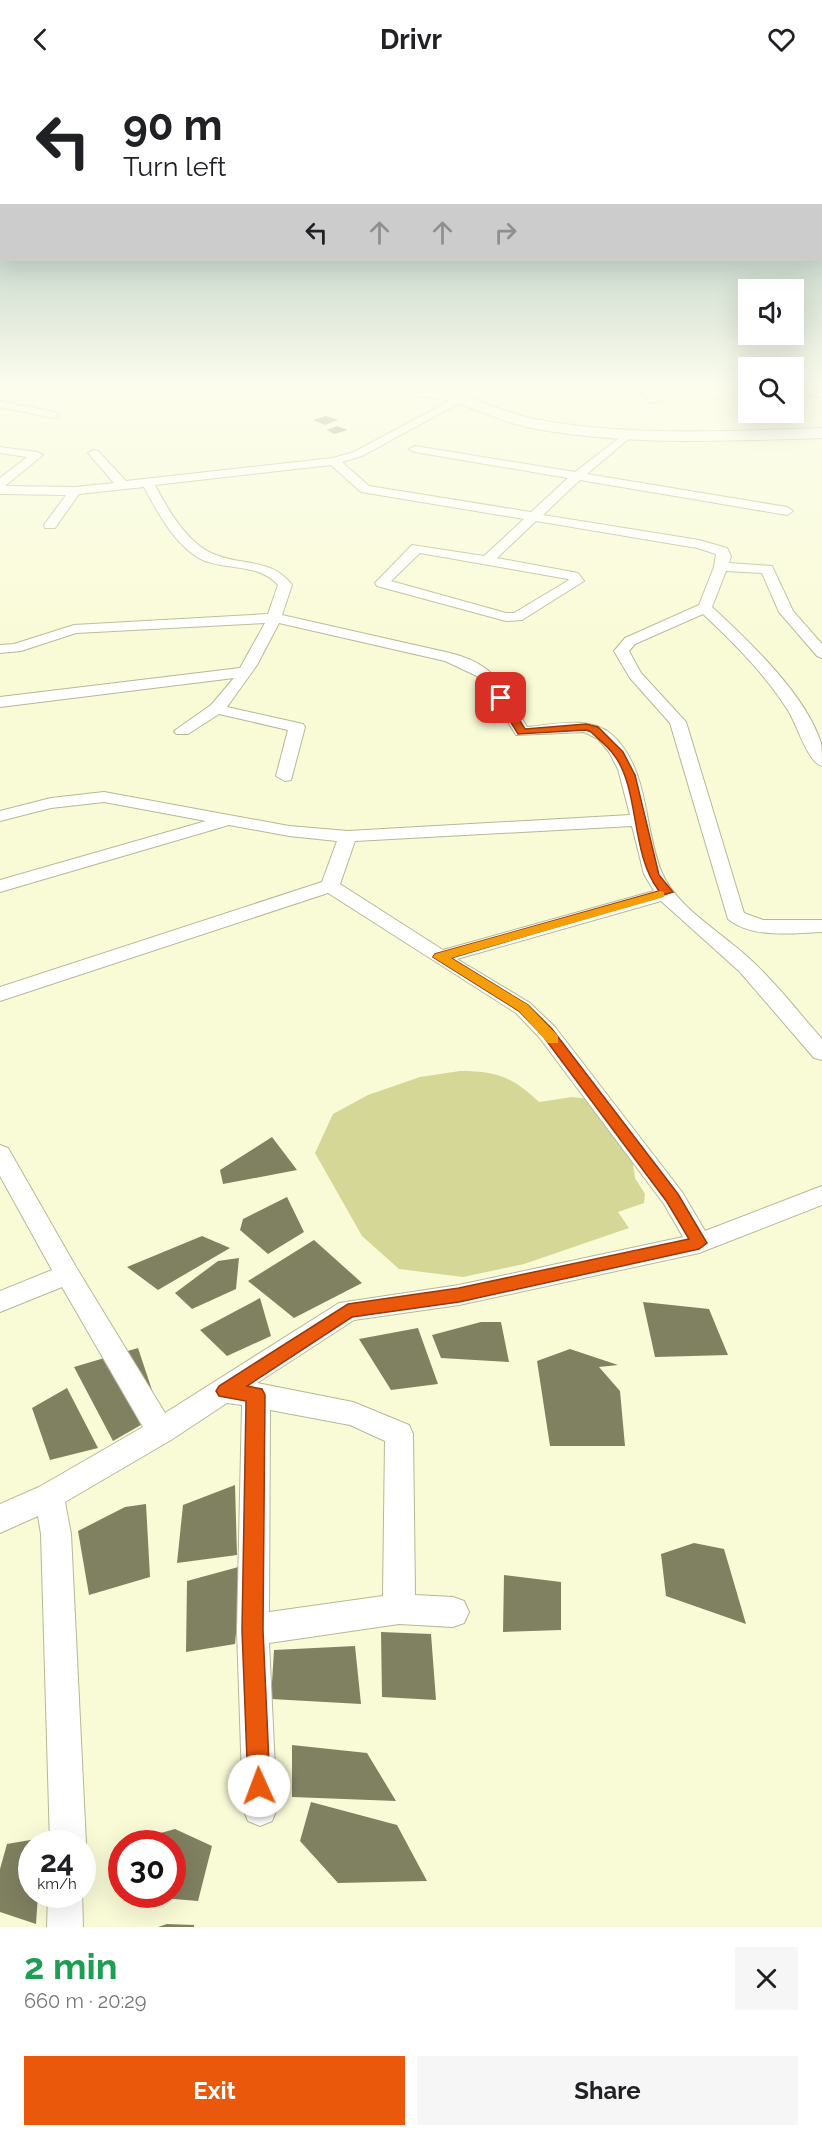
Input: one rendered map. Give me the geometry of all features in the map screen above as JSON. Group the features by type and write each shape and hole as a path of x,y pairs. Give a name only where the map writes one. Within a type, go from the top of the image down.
{"street":[{"path":"0,484 14,473"},
{"path":"112,473 123,486"},
{"path":"0,490 75,491 230,473"},
{"path":"347,473 360,486 369,490 536,516 714,547 722,551 724,556 721,567 705,608 630,641 621,651 635,675 678,722 735,915 739,920 754,925 822,927"},
{"path":"556,473 787,511"},
{"path":"487,560 581,473"},
{"path":"148,483 160,509 203,554 253,566 281,579 285,585 273,618 244,672 216,709 182,731"},
{"path":"50,525 75,491"},
{"path":"417,548 487,560 573,576 577,581 512,617 382,583 417,548"},
{"path":"768,552 767,569 786,612 822,653"},
{"path":"721,567 767,569"},
{"path":"705,608 750,650 797,711 822,761"},
{"path":"0,649 16,648 74,629 273,618 438,655 471,666 487,675 522,732 586,727 595,729 620,754 629,775 653,875 702,930 746,966 822,1053"},
{"path":"0,702 89,689 244,672"},
{"path":"216,709 297,727 285,776"},
{"path":"0,816 51,803 104,797 289,831 348,836 639,820"},
{"path":"0,886 229,820"},
{"path":"330,886 348,836"},
{"path":"330,886 523,1008 548,1032 673,1198 699,1243"},
{"path":"0,994 330,886"},
{"path":"440,957 667,892"},
{"path":"0,1154 67,1274 161,1431"},
{"path":"0,1519 49,1496 161,1431 348,1311 459,1295 699,1243 822,1195"},
{"path":"0,1302 67,1274"},
{"path":"225,1391 353,1414 399,1434 399,1609"},
{"path":"256,1395 253,1630 260,1809"},
{"path":"49,1496 56,1534 67,1830"},
{"path":"253,1630 399,1609 453,1612"},
{"path":"65,1927 66,1908"}],"green space":[{"path":"460,1071 485,1072 504,1077 539,1102 572,1097 589,1099 632,1157 635,1178 645,1194 644,1203 618,1212 629,1228 524,1264 463,1277 399,1269 362,1236 315,1153 333,1114 368,1095 420,1077"}],"building":[{"path":"272,1137 297,1170 223,1184 220,1170"},
{"path":"287,1197 304,1232 268,1254 240,1230 243,1219"},
{"path":"202,1236 230,1248 158,1290 127,1267"},
{"path":"314,1240 362,1283 294,1318 248,1281"},
{"path":"239,1258 236,1289 192,1309 175,1293 218,1261"},
{"path":"260,1298 271,1336 227,1356 200,1330"},
{"path":"643,1302 709,1309 728,1355 655,1357"},
{"path":"481,1322 501,1322 509,1362 441,1358 432,1335"},
{"path":"418,1328 438,1384 391,1390 359,1339"},
{"path":"138,1348 160,1414 113,1441 74,1367"},
{"path":"570,1349 618,1365 599,1367 620,1391 625,1446 550,1446 537,1361"},
{"path":"67,1388 98,1448 50,1460 32,1408"},
{"path":"235,1485 237,1555 177,1563 183,1505"},
{"path":"146,1504 150,1577 89,1595 78,1531 125,1507"},
{"path":"694,1543 724,1549 746,1624 666,1596 661,1554"},
{"path":"242,1566 235,1644 186,1652 187,1581"},
{"path":"504,1575 561,1582 561,1630 503,1632"},
{"path":"381,1632 431,1634 436,1700 382,1697"},
{"path":"355,1646 361,1704 271,1699 274,1650"},
{"path":"292,1745 367,1753 396,1801 292,1797"},
{"path":"311,1802 397,1825 427,1881 338,1883 300,1841"},
{"path":"186,1834 212,1846 198,1901 186,1900"},
{"path":"18,1842 18,1908 37,1908 36,1924 0,1912 0,1869 7,1844"},
{"path":"167,1924 194,1925 194,1927 158,1927"}],"slow traffic":[{"path":"553,1040 548,1032 523,1008 440,957 660,894"}],"route":[{"path":"259,1786 253,1630 256,1395 225,1391 348,1311 459,1295 699,1243 673,1198 548,1032 523,1008 440,957 667,892 653,875 629,775 620,754 595,729 586,727 522,732 501,698"}]}
